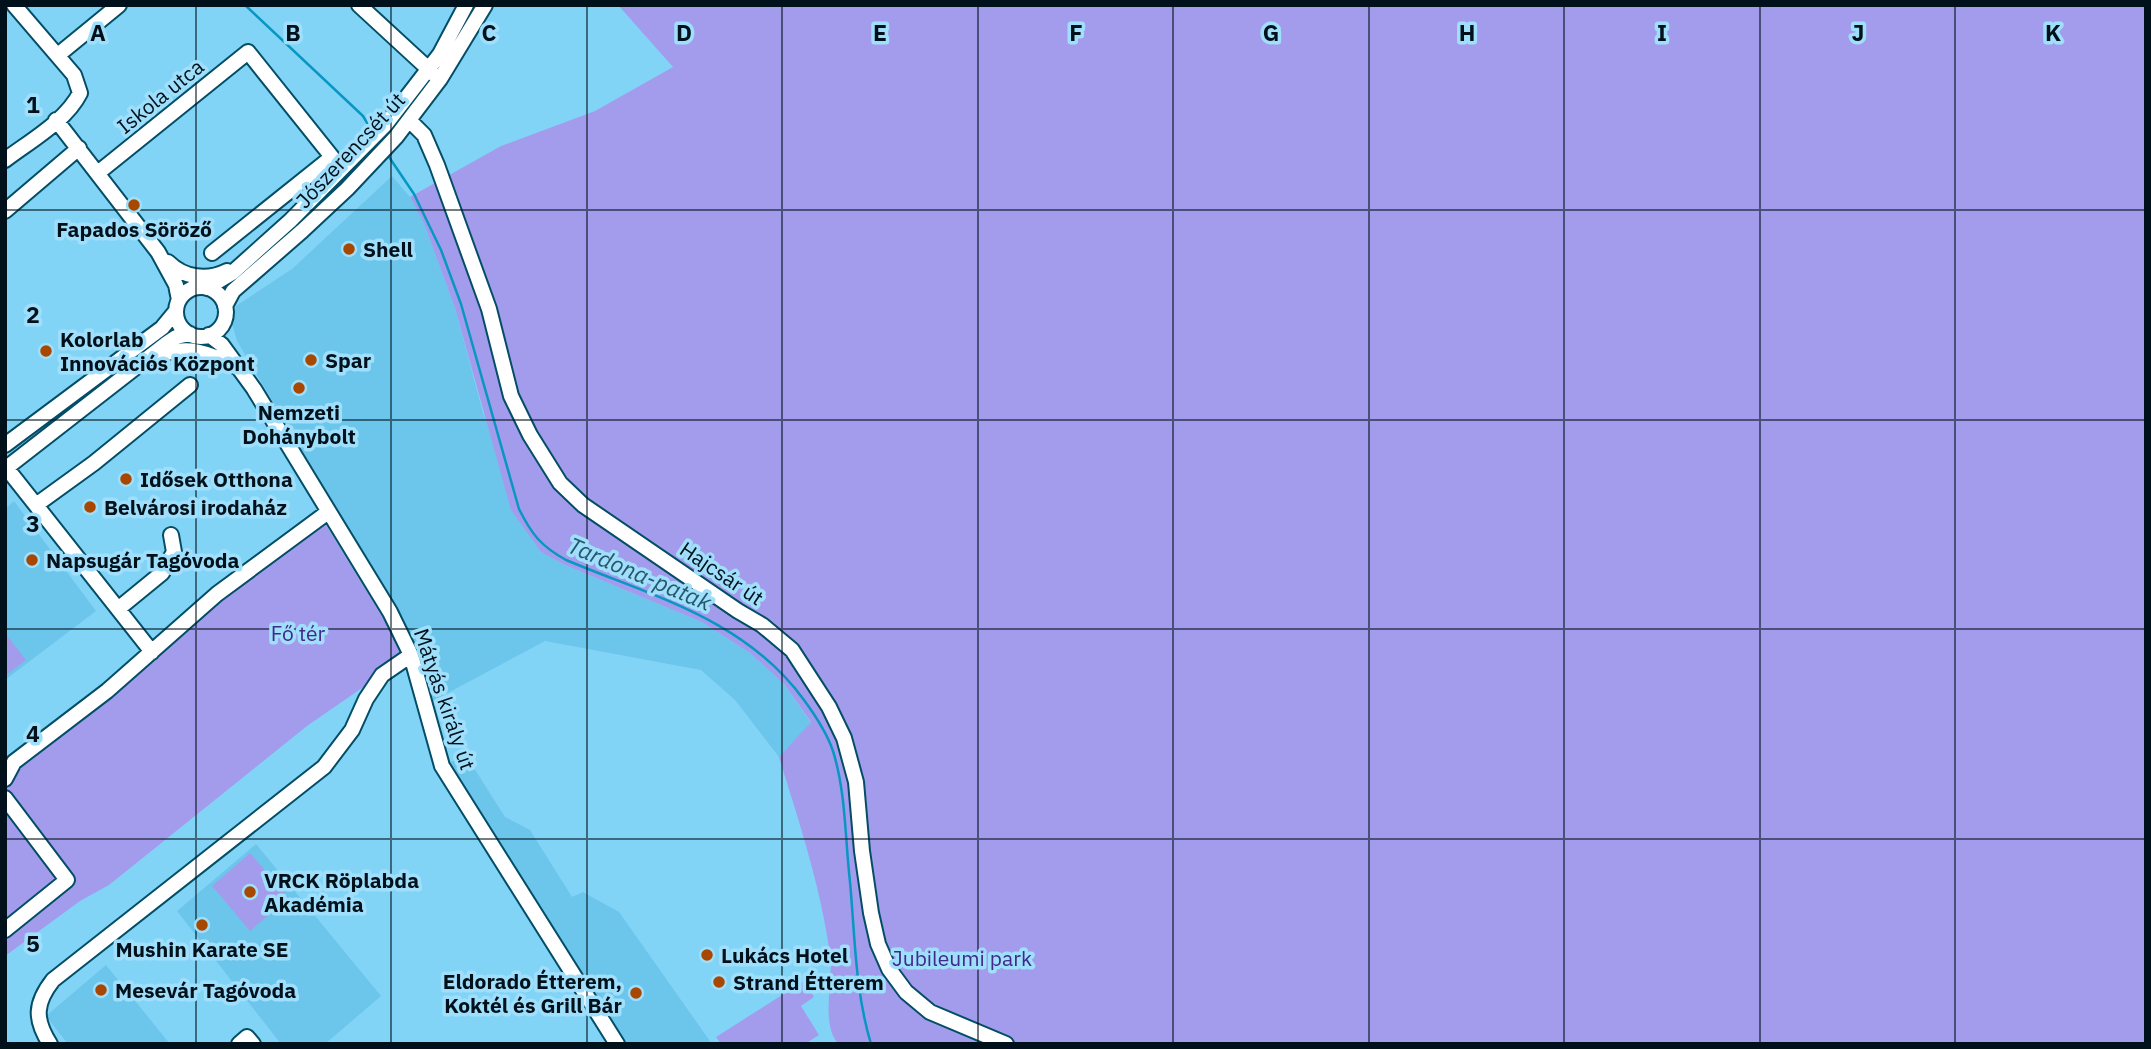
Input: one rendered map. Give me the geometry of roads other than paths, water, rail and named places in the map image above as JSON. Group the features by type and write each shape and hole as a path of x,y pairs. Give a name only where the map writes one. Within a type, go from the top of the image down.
{"street":[{"path":"5,159 56,120 75,103 80,93 74,75 14,5"},
{"path":"58,55 118,5"},
{"path":"359,5 435,75"},
{"name":"Jószerencsét út","path":"204,287 221,282 290,221 435,75 466,5"},
{"name":"Jószerencsét út","path":"225,306 233,291 302,231 375,161 396,137 435,75 485,5"},
{"name":"Iskola utca","path":"99,172 248,52 332,157 212,253"},
{"path":"56,120 99,172 158,252 176,285 179,324 198,337 218,331 224,323"},
{"name":"Hajcsár út","path":"409,120 424,135 437,165 489,309 511,396 530,435 560,483 583,505 762,625 792,650 829,707 844,738 856,782 862,851 878,944 889,969 906,992 930,1012 1006,1044"},
{"path":"5,211 79,148"},
{"path":"158,252 175,268 219,294 225,306 224,323 254,389"},
{"path":"175,268 190,275 211,277 232,268 254,252"},
{"path":"5,445 162,328 187,291 204,287"},
{"path":"152,652 6,467 176,337 190,334"},
{"name":"Mátyás király út","path":"209,335 222,345 254,389 390,612 411,655 442,766 617,1044"},
{"path":"140,366 161,355 182,349 207,352 239,368"},
{"path":"37,505 94,463 190,385"},
{"path":"5,779 14,762 107,691 217,594 328,512"},
{"path":"118,609 162,573 174,552 171,535"},
{"path":"50,1044 38,1019 40,1002 53,980 324,767 352,730 366,699 382,676 411,655"},
{"path":"5,798 67,880 5,930"},
{"path":"239,1044 247,1037 253,1044"}],"waterway":[{"name":"Tardona-patak","path":"245,5 363,116 372,131"},
{"name":"Tardona-patak","path":"387,154 414,194 441,250 461,304 519,509 533,533 550,550 566,560 696,614 754,649 780,672 804,700 824,731 833,751 840,783 859,984 871,1044"}],"place":[{"name":"Fapados Söröző","path":"134,205"},
{"name":"Shell","path":"349,249"},
{"name":"Kolorlab Innovációs Központ","path":"46,351"},
{"name":"Spar","path":"311,360"},
{"name":"Nemzeti Dohánybolt","path":"299,388"},
{"name":"Idősek Otthona","path":"126,479"},
{"name":"Belvárosi irodaház","path":"90,507"},
{"name":"Napsugár Tagóvoda","path":"32,560"},
{"name":"VRCK Röplabda Akadémia","path":"250,892"},
{"name":"Mushin Karate SE","path":"202,925"},
{"name":"Lukács Hotel","path":"707,955"},
{"name":"Strand Étterem","path":"719,982"},
{"name":"Mesevár Tagóvoda","path":"101,990"},
{"name":"Eldorado Étterem, Koktél és Grill Bár","path":"636,993"}],"park label":[{"name":"Fő tér","path":"298,633"},
{"name":"Jubileumi park","path":"962,958"}]}
